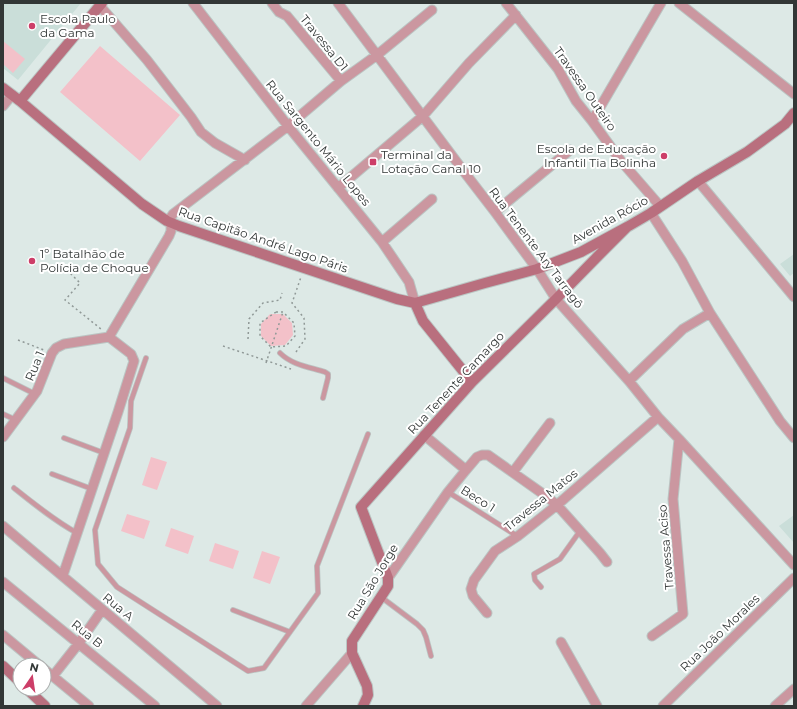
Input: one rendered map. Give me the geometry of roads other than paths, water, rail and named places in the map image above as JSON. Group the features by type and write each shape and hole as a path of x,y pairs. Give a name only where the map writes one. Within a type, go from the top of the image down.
{"street":[{"name":"Rua Sargento Mário Lopes","path":"193,3 288,126 382,242 409,282 415,303"},
{"name":"Travessa D1","path":"272,3 279,12 287,16 340,81"},
{"name":"Rua Tenente Ary Tarragô","path":"338,3 537,269 556,299 658,417 794,565"},
{"name":"Travessa Outeiro","path":"506,3 558,69 576,101 621,161 660,206"},
{"path":"592,121 661,3"},
{"path":"679,3 794,94"},
{"path":"3,106 8,93 101,4 147,60 201,132 215,143 245,160"},
{"path":"63,575 134,361 132,354 109,337 169,236 171,231 171,217 288,126 340,81 377,55 432,10"},
{"path":"338,188 423,116 469,63 516,15"},
{"name":"Rua Capitão André Lago Páris","path":"8,93 142,204 171,223 397,299 415,303"},
{"name":"Avenida Rócio","path":"415,303 485,282 537,269 581,252 651,213 698,181 747,152 785,124 794,113"},
{"path":"495,212 570,150"},
{"path":"698,181 791,287 794,297"},
{"path":"382,242 432,199"},
{"path":"651,213 682,261 710,313 780,421 794,438"},
{"name":"Rua Tenente Camargo","path":"388,578 360,507 472,382 627,227"},
{"path":"415,303 423,321 472,382"},
{"path":"629,382 683,329 710,313"},
{"name":"Rua 1","path":"3,437 37,391 52,353 56,348 64,344 109,337"},
{"name":"Travessa Matos","path":"487,613 473,596 471,589 474,580 495,551 518,536 557,505 658,417"},
{"path":"513,472 550,423"},
{"path":"424,435 466,470"},
{"name":"Travessa Aciso","path":"652,636 683,614 673,499 679,439"},
{"name":"Rua São Jorge","path":"306,706 352,653 352,641 388,586 388,578 448,492 477,458 482,455 488,455 557,505 607,562"},
{"name":"Rua A","path":"3,526 218,706"},
{"name":"Rua João Morales","path":"663,706 794,578"},
{"name":"Rua B","path":"3,582 155,706"},
{"path":"89,706 53,676 79,643 102,610"},
{"path":"3,636 29,657"},
{"path":"561,642 597,706"},
{"path":"352,653 367,686 368,695 363,706"},
{"path":"3,666 12,674"},
{"path":"775,706 794,689"},
{"path":"35,697 45,706"}],"lane":[{"path":"280,352 293,362 328,374 323,398"},
{"path":"146,358 131,401 130,428 96,530 98,564 116,587 248,671 264,668 318,593 317,566 368,434"},
{"path":"3,378 35,394"},
{"path":"3,414 16,420"},
{"path":"64,438 104,453"},
{"path":"52,474 92,489"},
{"path":"14,488 64,526 77,533"},
{"name":"Beco 1","path":"448,492 518,536"},
{"path":"541,587 534,580 534,574 560,559 580,531"},
{"path":"381,597 423,630 431,656"},
{"path":"233,610 290,632"}],"place":[{"name":"Escola Paulo da Gama","path":"32,26"},
{"name":"Escola de Educação Infantil Tia Bolinha","path":"664,156"},
{"name":"Terminal da Lotação Canal 10","path":"373,162"},
{"name":"1º Batalhão de Polícia de Choque","path":"32,261"}]}
